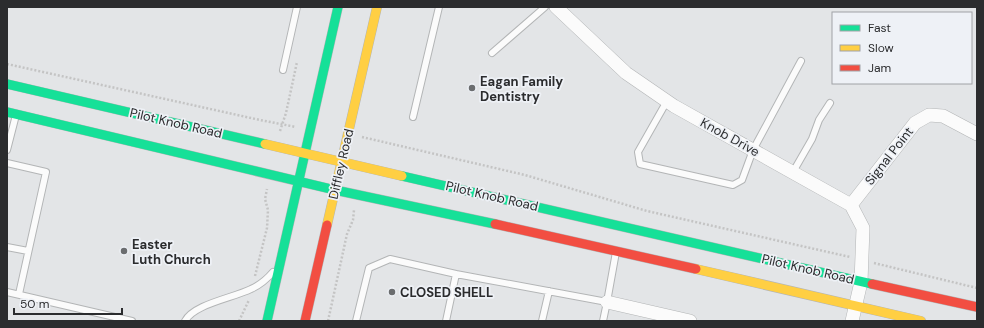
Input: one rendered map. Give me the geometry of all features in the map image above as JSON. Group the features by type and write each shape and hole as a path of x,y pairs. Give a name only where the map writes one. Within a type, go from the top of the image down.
{"main road":[{"path":"267,321 338,7"},
{"name":"Diffley Road","path":"305,321 377,7"},
{"name":"Pilot Knob Road","path":"7,84 861,282 977,307"},
{"name":"Pilot Knob Road","path":"7,112 298,182 617,250 921,321"}],"street":[{"name":"Knob Drive","path":"556,7 626,73 667,101 851,205"},
{"name":"Signal Point","path":"851,205 915,123 929,115 943,116 977,134"},
{"path":"851,205 863,228 861,282 852,321"},
{"path":"607,302 690,321"}],"lane":[{"path":"283,70 297,7"},
{"path":"413,117 439,7"},
{"path":"492,53 545,7"},
{"path":"667,101 638,152 640,164 733,185 742,180 754,150 800,62"},
{"path":"793,172 812,139 819,120 830,103"},
{"path":"7,150 16,114"},
{"path":"7,163 46,172 19,294"},
{"path":"7,247 28,251"},
{"path":"603,321 617,250"},
{"path":"186,321 188,316 196,309 252,289 264,282 272,272 282,252"},
{"path":"356,321 369,268 390,259 456,274 607,302"},
{"path":"446,321 456,274"},
{"path":"542,321 549,291"},
{"path":"7,292 132,321"}],"path":[{"path":"7,64 310,130"},
{"path":"348,136 367,138 525,175 647,211 977,288"}],"traffic: fast":[{"path":"267,321 338,7"},
{"path":"7,84 265,144"},
{"path":"7,112 335,190 495,224"},
{"path":"402,176 872,284"}],"traffic: slow":[{"path":"327,225 377,7"},
{"path":"265,144 402,176"},
{"path":"696,269 921,321"}],"traffic: jam":[{"path":"495,224 696,269"},
{"path":"305,321 327,225"},
{"path":"872,284 977,307"}],"place":[{"name":"Eagan Family Dentistry","path":"472,88"},
{"name":"Easter Luth Church","path":"124,251"},
{"name":"CLOSED SHELL","path":"392,292"}]}
